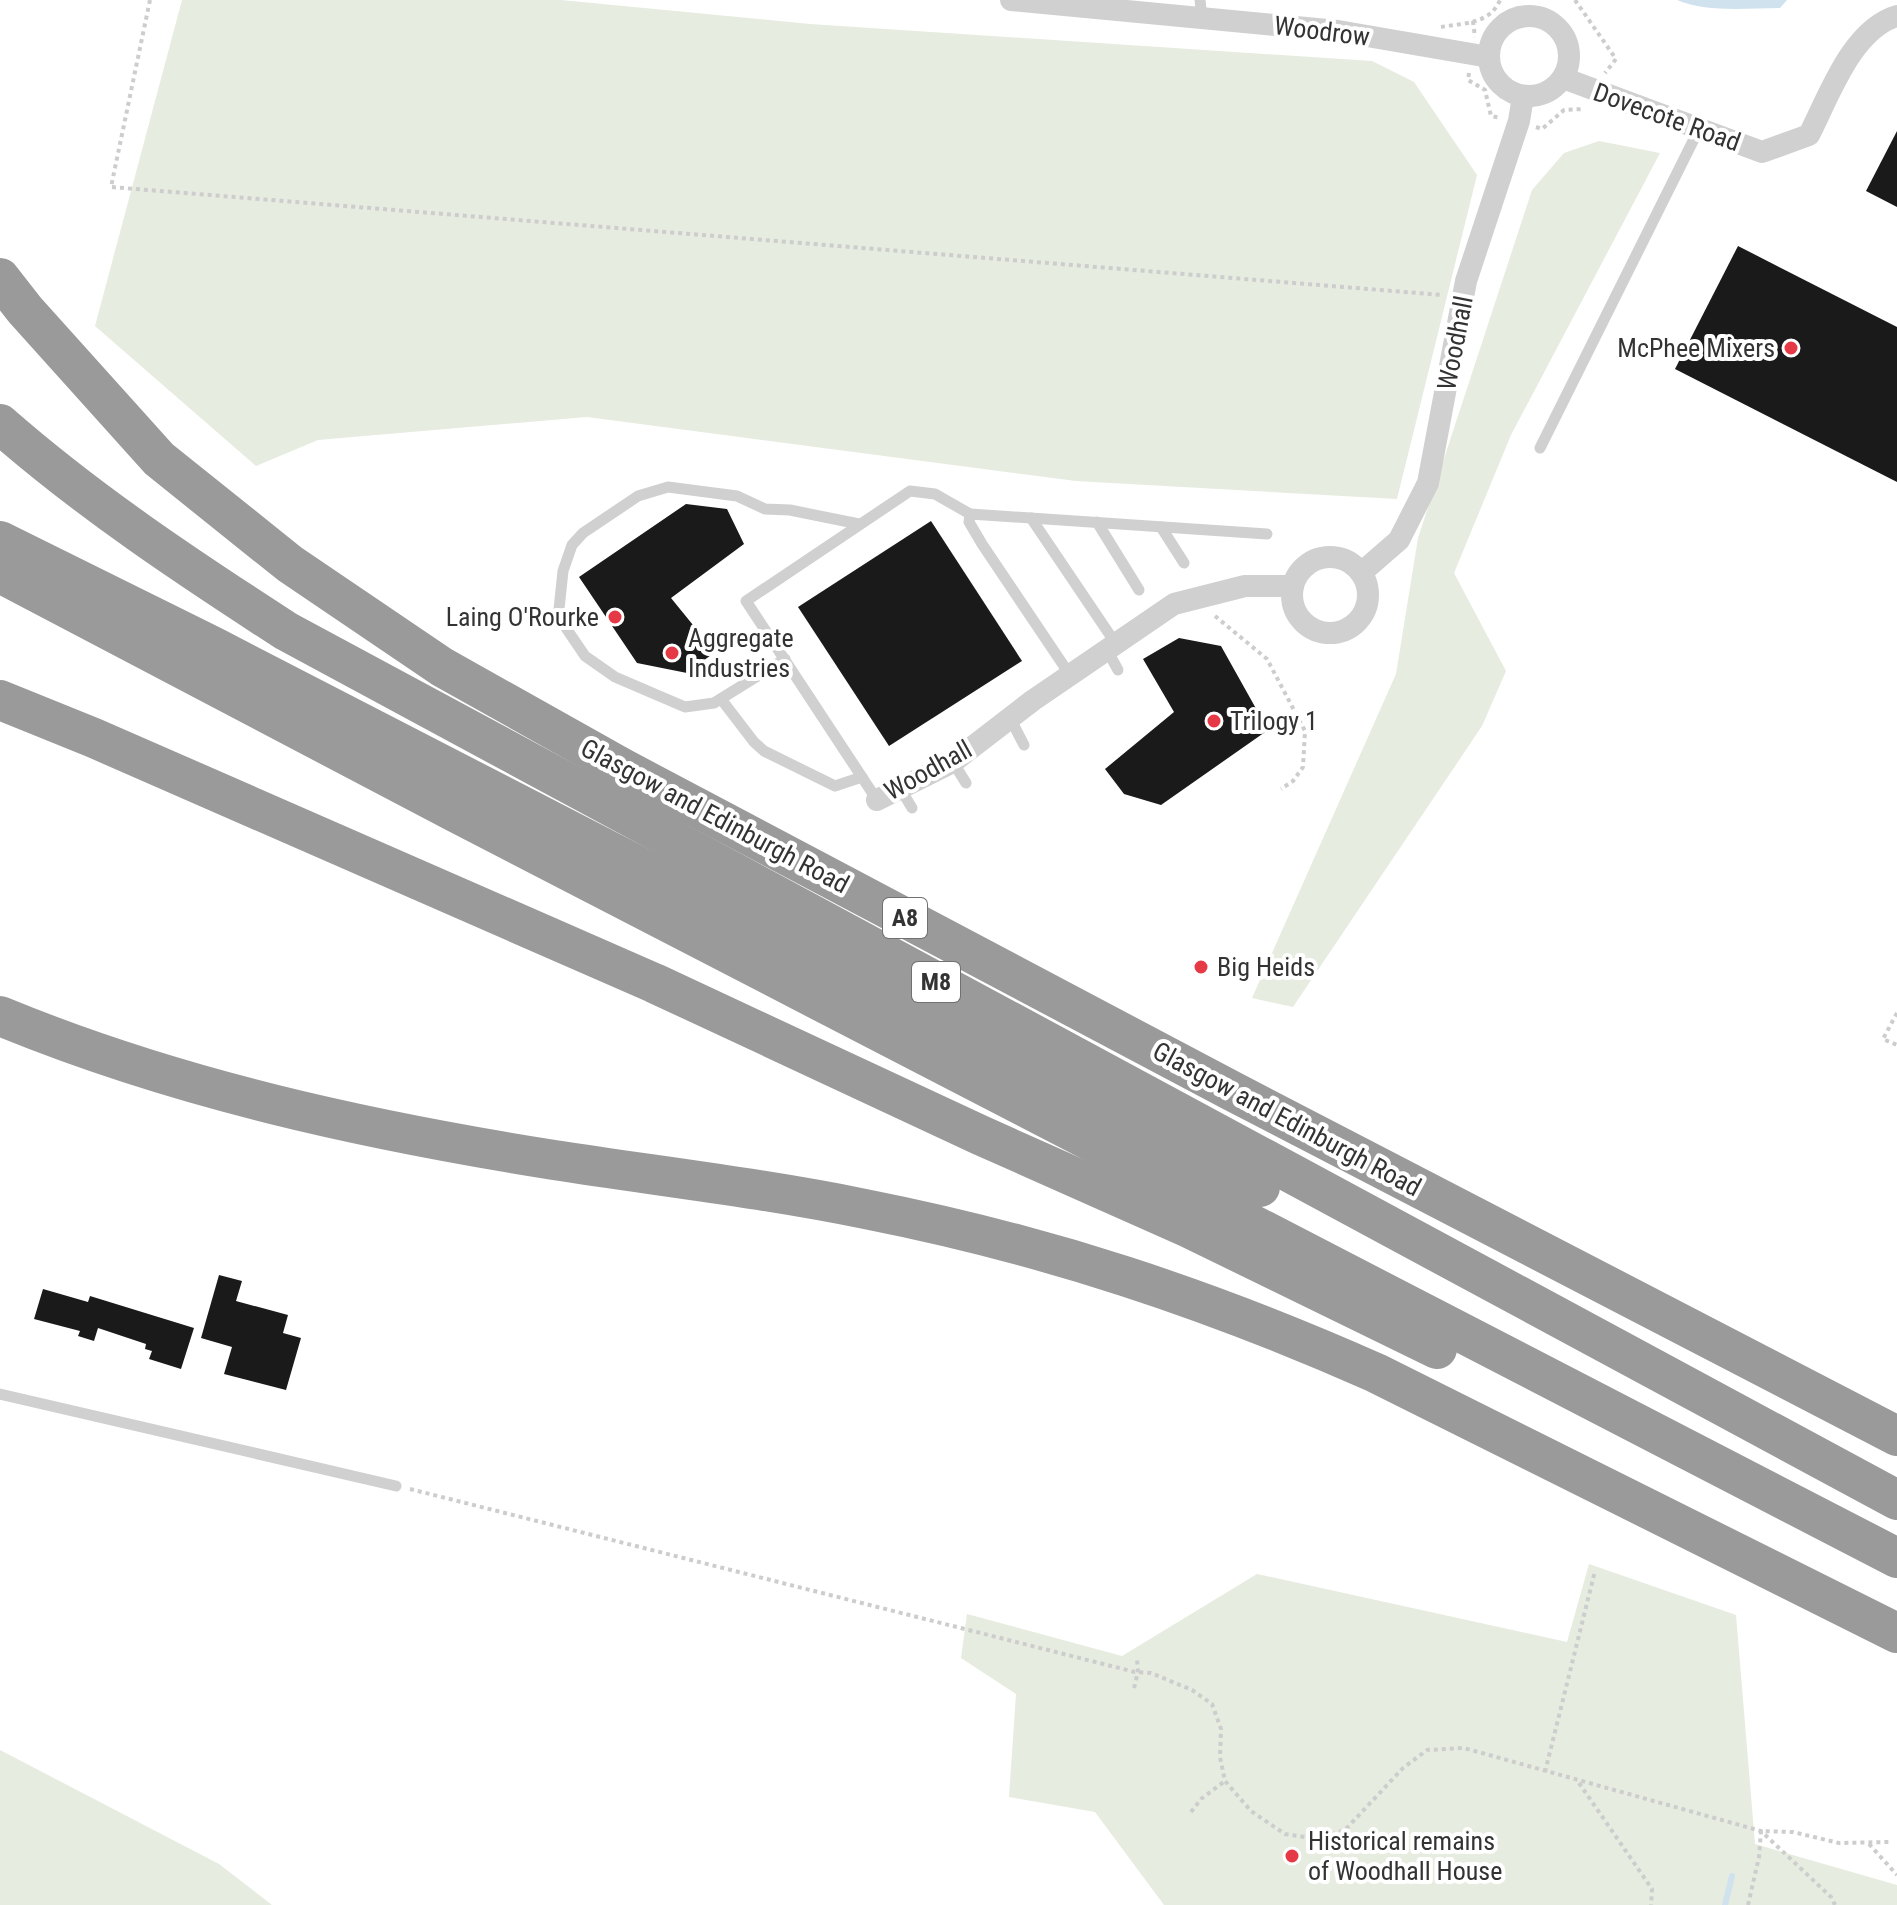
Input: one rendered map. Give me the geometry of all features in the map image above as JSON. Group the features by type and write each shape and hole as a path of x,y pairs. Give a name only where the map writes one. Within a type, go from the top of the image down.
{"highway":[{"name":"Glasgow and Edinburgh Road","path":"0,278 159,459 290,564 442,667 622,768 1218,1084 1897,1436"},
{"name":"M8","path":"0,424 92,500 286,631 1897,1500"},
{"name":"M8","path":"0,541 214,647 1897,1514"},
{"path":"0,573 455,812 1897,1558"},
{"path":"333,656 370,692 809,939 873,989"},
{"path":"0,700 94,738 654,983 1189,1228 1658,1458 1897,1582"},
{"path":"0,1016 128,1062 312,1115 521,1154 864,1208 1036,1248 1156,1284 1298,1338 1376,1373 1897,1633"}],"street":[{"name":"Woodrow","path":"1011,0 1201,9 1489,57"},
{"path":"1532,7 1567,41 1568,66 1563,78 1554,88 1542,94 1523,96 1505,89 1497,80 1489,57 1495,34 1532,7"},
{"name":"Dovecote Road","path":"1563,78 1590,99 1699,129 1762,152 1809,135 1854,47 1884,20 1897,16"},
{"name":"Woodhall","path":"1361,573 1399,540 1428,483 1463,297 1519,121 1523,96"},
{"path":"1325,557 1348,561 1361,573 1368,596 1357,622 1339,632 1322,632 1302,621 1292,603 1293,586 1301,570 1311,561 1325,557"},
{"name":"Woodhall","path":"877,800 953,762 1070,675 1174,604 1245,586 1293,586"}],"lane":[{"path":"1540,448 1699,129"},
{"path":"785,659 714,703 685,707 615,677 585,656 564,625 559,609 563,571 572,545 583,533 638,496 668,487 737,496 765,509 790,510 859,524"},
{"name":"Woodhall","path":"877,800 746,601 910,491 935,494 970,514"},
{"path":"1070,675 982,544 969,522 970,514 1267,534"},
{"path":"1031,518 1112,647 1118,670"},
{"path":"1097,522 1139,590"},
{"path":"1161,527 1184,563"},
{"path":"721,699 764,751 835,786 862,777"},
{"path":"1010,718 1024,745"},
{"path":"953,762 966,783"},
{"path":"900,788 912,808"},
{"path":"0,1394 396,1486"}],"path":[{"path":"150,0 111,187 1463,297"},
{"path":"1575,0 1616,59 1590,99"},
{"path":"1195,599 1267,659 1305,731 1303,767 1293,781 1281,789"},
{"path":"1897,1013 1883,1039 1897,1045"},
{"path":"396,1486 1151,1673 1192,1690 1212,1704 1221,1729 1220,1757 1225,1781 1251,1811 1285,1834 1318,1839 1345,1830 1403,1768 1427,1750 1464,1748 1761,1831 1793,1832 1839,1843 1889,1842"},
{"path":"1545,1772 1595,1571"},
{"path":"1134,1688 1137,1659"},
{"path":"1191,1812 1201,1799 1225,1781"},
{"path":"1578,1781 1652,1889 1651,1905"},
{"path":"1748,1905 1759,1857 1761,1831"},
{"path":"1761,1831 1831,1897 1835,1905"},
{"path":"1869,1844 1897,1875"}],"shaded area":[{"path":"182,0 561,0 810,24 1372,61 1414,82 1477,175 1397,499 1076,481 587,417 318,440 256,466 95,326"},
{"path":"1599,141 1660,153 1511,435 1454,573 1506,671 1482,726 1293,1007 1252,998 1396,674 1418,538 1532,190 1564,153"},
{"path":"1589,1564 1736,1615 1755,1844 1897,1885 1897,1905 1164,1905 1095,1812 1009,1797 1016,1694 961,1658 967,1614 1122,1656 1257,1574 1567,1642"},
{"path":"0,1750 219,1864 272,1905 0,1905"}],"water":[{"path":"1677,0 1787,0 1780,8 1741,9 1701,7"}],"building":[{"path":"1897,131 1897,207 1866,191"},
{"name":"McPhee Mixers","path":"1738,246 1897,327 1897,482 1675,369"},
{"path":"686,504 727,509 744,544 671,598 715,652 687,673 637,663 579,577"},
{"path":"931,521 1022,661 889,746 798,607"},
{"name":"Trilogy 1","path":"1179,638 1221,646 1268,730 1161,805 1124,794 1105,769 1174,712 1143,659"},
{"path":"219,1275 242,1281 236,1301 288,1315 283,1333 301,1338 286,1390 224,1374 232,1347 201,1338"},
{"path":"43,1289 88,1302 90,1296 194,1328 181,1369 149,1359 152,1351 145,1349 146,1344 98,1328 94,1341 78,1336 80,1331 34,1319"}],"waterway":[{"path":"1725,1905 1732,1876"}],"place":[{"name":"McPhee Mixers","path":"1791,348"},
{"name":"Laing O'Rourke","path":"615,617"},
{"name":"Aggregate Industries","path":"672,653"},
{"name":"Trilogy 1","path":"1214,721"},
{"name":"Big Heids","path":"1201,967"},
{"name":"Historical remains of Woodhall House","path":"1292,1856"}]}
